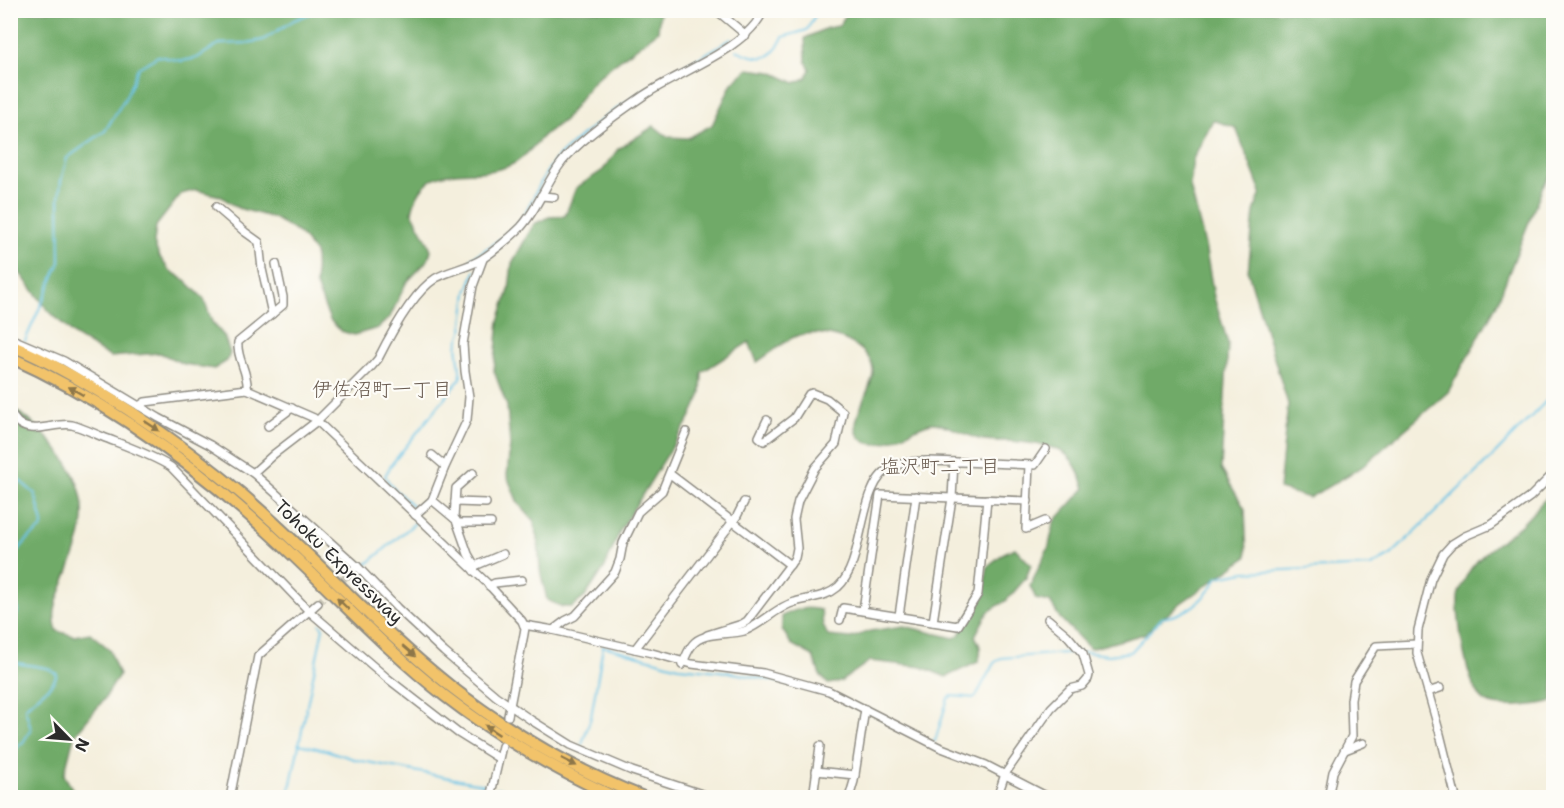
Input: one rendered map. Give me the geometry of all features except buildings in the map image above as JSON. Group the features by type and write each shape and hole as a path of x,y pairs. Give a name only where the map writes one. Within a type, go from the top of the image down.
{"highway":[{"name":"Tohoku Expressway","path":"10,345 84,382 207,466 259,508 394,638 451,687 480,708 560,758 646,798"},
{"name":"Tohoku Expressway","path":"10,357 107,410 200,475 252,518 414,669 466,712 555,768 616,798"}],"street":[{"path":"716,10 746,35"},
{"path":"253,473 317,421 378,359 406,311 428,285 444,274 483,259 520,228 563,160 644,95 734,44 746,35 764,10"},
{"path":"541,196 554,198"},
{"path":"216,207 259,242 272,314"},
{"path":"415,515 432,500 466,420 469,396 463,344 473,286 483,259"},
{"path":"247,389 248,379 237,349 238,342 283,305 276,264"},
{"path":"265,279 279,276"},
{"path":"10,289 13,299 10,308"},
{"path":"10,338 64,361 253,473 357,566 444,652 510,705 572,745 632,771 714,798"},
{"path":"139,406 145,402 247,389 314,418 474,569 524,625 508,716"},
{"path":"703,638 711,632 747,621 795,558 797,548 794,519 798,501 815,468 836,444 843,412 827,399 812,393 809,394 794,418 764,441 759,437 767,420"},
{"path":"268,426 292,408"},
{"path":"10,411 15,420 22,425 41,429 71,425 164,462 318,619 387,678 458,733 498,758"},
{"path":"553,630 575,616 615,572 620,559 622,543 638,512 662,491 686,432"},
{"path":"682,663 697,640 745,630 783,606 825,596 845,580 850,572 871,493 893,466 916,461 1035,465 1046,449"},
{"path":"432,455 445,466"},
{"path":"933,622 952,498 954,462"},
{"path":"1029,465 1026,529 1045,521"},
{"path":"473,473 456,488 455,502 456,520 474,569"},
{"path":"1456,798 1440,734 1418,662 1416,644 1431,579 1447,548 1465,536 1491,525 1530,497 1554,473"},
{"path":"670,474 790,565"},
{"path":"863,610 880,495 1028,501"},
{"path":"899,616 916,496"},
{"path":"840,620 843,608 958,626 978,594 987,499"},
{"path":"432,500 456,520 491,523"},
{"path":"455,502 486,503"},
{"path":"635,649 744,502"},
{"path":"474,569 503,554"},
{"path":"349,574 357,566"},
{"path":"489,586 495,583 522,580"},
{"path":"230,798 258,656 318,603"},
{"path":"997,798 1005,774 1051,708 1070,689 1082,686 1088,679 1083,654 1067,635 1048,619"},
{"path":"524,625 635,649 682,663 763,673 829,691 939,747 1005,774 1050,798"},
{"path":"1328,798 1333,772 1353,731 1351,700 1354,681 1376,646 1416,644"},
{"path":"1428,692 1440,688"},
{"path":"849,798 855,775 865,709"},
{"path":"1345,750 1363,743"},
{"path":"490,798 502,746"},
{"path":"813,798 820,746"},
{"path":"816,771 855,775"},
{"path":"1534,798 1554,795"}],"green space":[{"path":"11,11 660,11 658,31 600,75 565,119 513,164 483,172 453,173 439,176 428,182 418,194 412,212 431,250 428,260 406,283 390,317 378,328 354,335 341,331 330,320 316,286 315,253 300,234 274,218 238,208 220,196 196,190 181,194 156,226 154,243 159,256 169,270 185,280 204,299 212,322 224,336 230,353 227,361 214,369 184,364 160,353 110,357 75,336 48,310 19,272 10,240"},
{"path":"848,11 1553,11 1553,172 1543,186 1496,306 1448,392 1362,467 1309,498 1279,489 1288,404 1248,272 1254,212 1261,192 1236,128 1213,120 1193,159 1190,186 1205,245 1214,297 1228,343 1221,469 1245,509 1247,557 1181,603 1144,634 1090,649 1060,618 1050,602 1036,599 1030,586 1049,546 1054,522 1085,488 1077,469 1068,456 1044,446 979,439 937,423 924,425 879,444 864,441 858,434 856,426 857,417 872,378 873,370 870,360 863,351 841,338 816,333 794,337 757,362 749,342 702,372 701,394 690,418 620,531 605,567 585,597 572,607 562,607 547,600 540,570 538,538 533,520 518,503 507,476 510,445 507,406 494,371 499,321 509,290 512,263 534,224 549,217 565,216 576,188 603,170 618,149 654,126 668,137 688,138 712,125 732,83 748,69 772,72 795,83 806,78 810,69 806,62 805,38 827,28 839,26"},
{"path":"11,408 38,428 61,454 72,471 83,502 81,533 56,607 57,631 74,636 90,633 109,649 119,675 105,698 74,736 64,775 77,797 11,798"},
{"path":"1553,490 1553,701 1519,706 1492,704 1479,695 1468,670 1459,622 1459,593 1477,561 1522,524"},
{"path":"1015,548 1031,565 1026,578 1007,600 988,612 975,636 980,649 978,662 946,677 922,667 870,661 840,682 828,684 820,675 813,656 791,644 782,629 782,616 796,610 810,608 821,610 823,625 828,636 851,638 870,631 904,626 954,638 960,634 984,587 988,566 1004,553"}],"waterway":[{"path":"25,341 60,262 59,199 67,158 105,131 127,95 138,68 158,56 182,61 197,58 219,44 263,40 294,20 319,10"},
{"path":"736,50 752,56 769,56 783,37 807,30 818,10"},
{"path":"472,260 516,225 555,160 581,136 643,92 731,39"},
{"path":"415,508 392,487 385,476 391,465 461,378 457,346 462,331 467,292 475,271"},
{"path":"10,375 16,363"},
{"path":"1083,652 1109,655 1131,652 1162,618 1180,614 1195,605 1218,577 1245,572 1371,566 1391,555 1554,393"},
{"path":"10,452 18,479 35,494 43,523 41,529 29,538 10,559"},
{"path":"366,565 415,523"},
{"path":"10,596 14,599 18,610 10,626"},
{"path":"318,617 322,606"},
{"path":"288,798 323,628 320,624"},
{"path":"582,744 591,717 603,646 679,667 728,672 800,686 829,696"},
{"path":"933,740 935,741 948,698 952,696 975,698 994,663 1001,658 1078,652"},
{"path":"10,662 47,668 57,674 52,684 25,708 31,729 24,741 10,754"},
{"path":"298,744 357,760 486,785"},
{"path":"10,767 10,779"},
{"path":"497,788 544,798"},
{"path":"552,798 557,791"}],"tunnel":[{"path":"318,603 349,574"}],"district":[{"name":"伊佐沼町一丁目","path":"382,389"},
{"name":"塩沢町二丁目","path":"940,466"}]}
